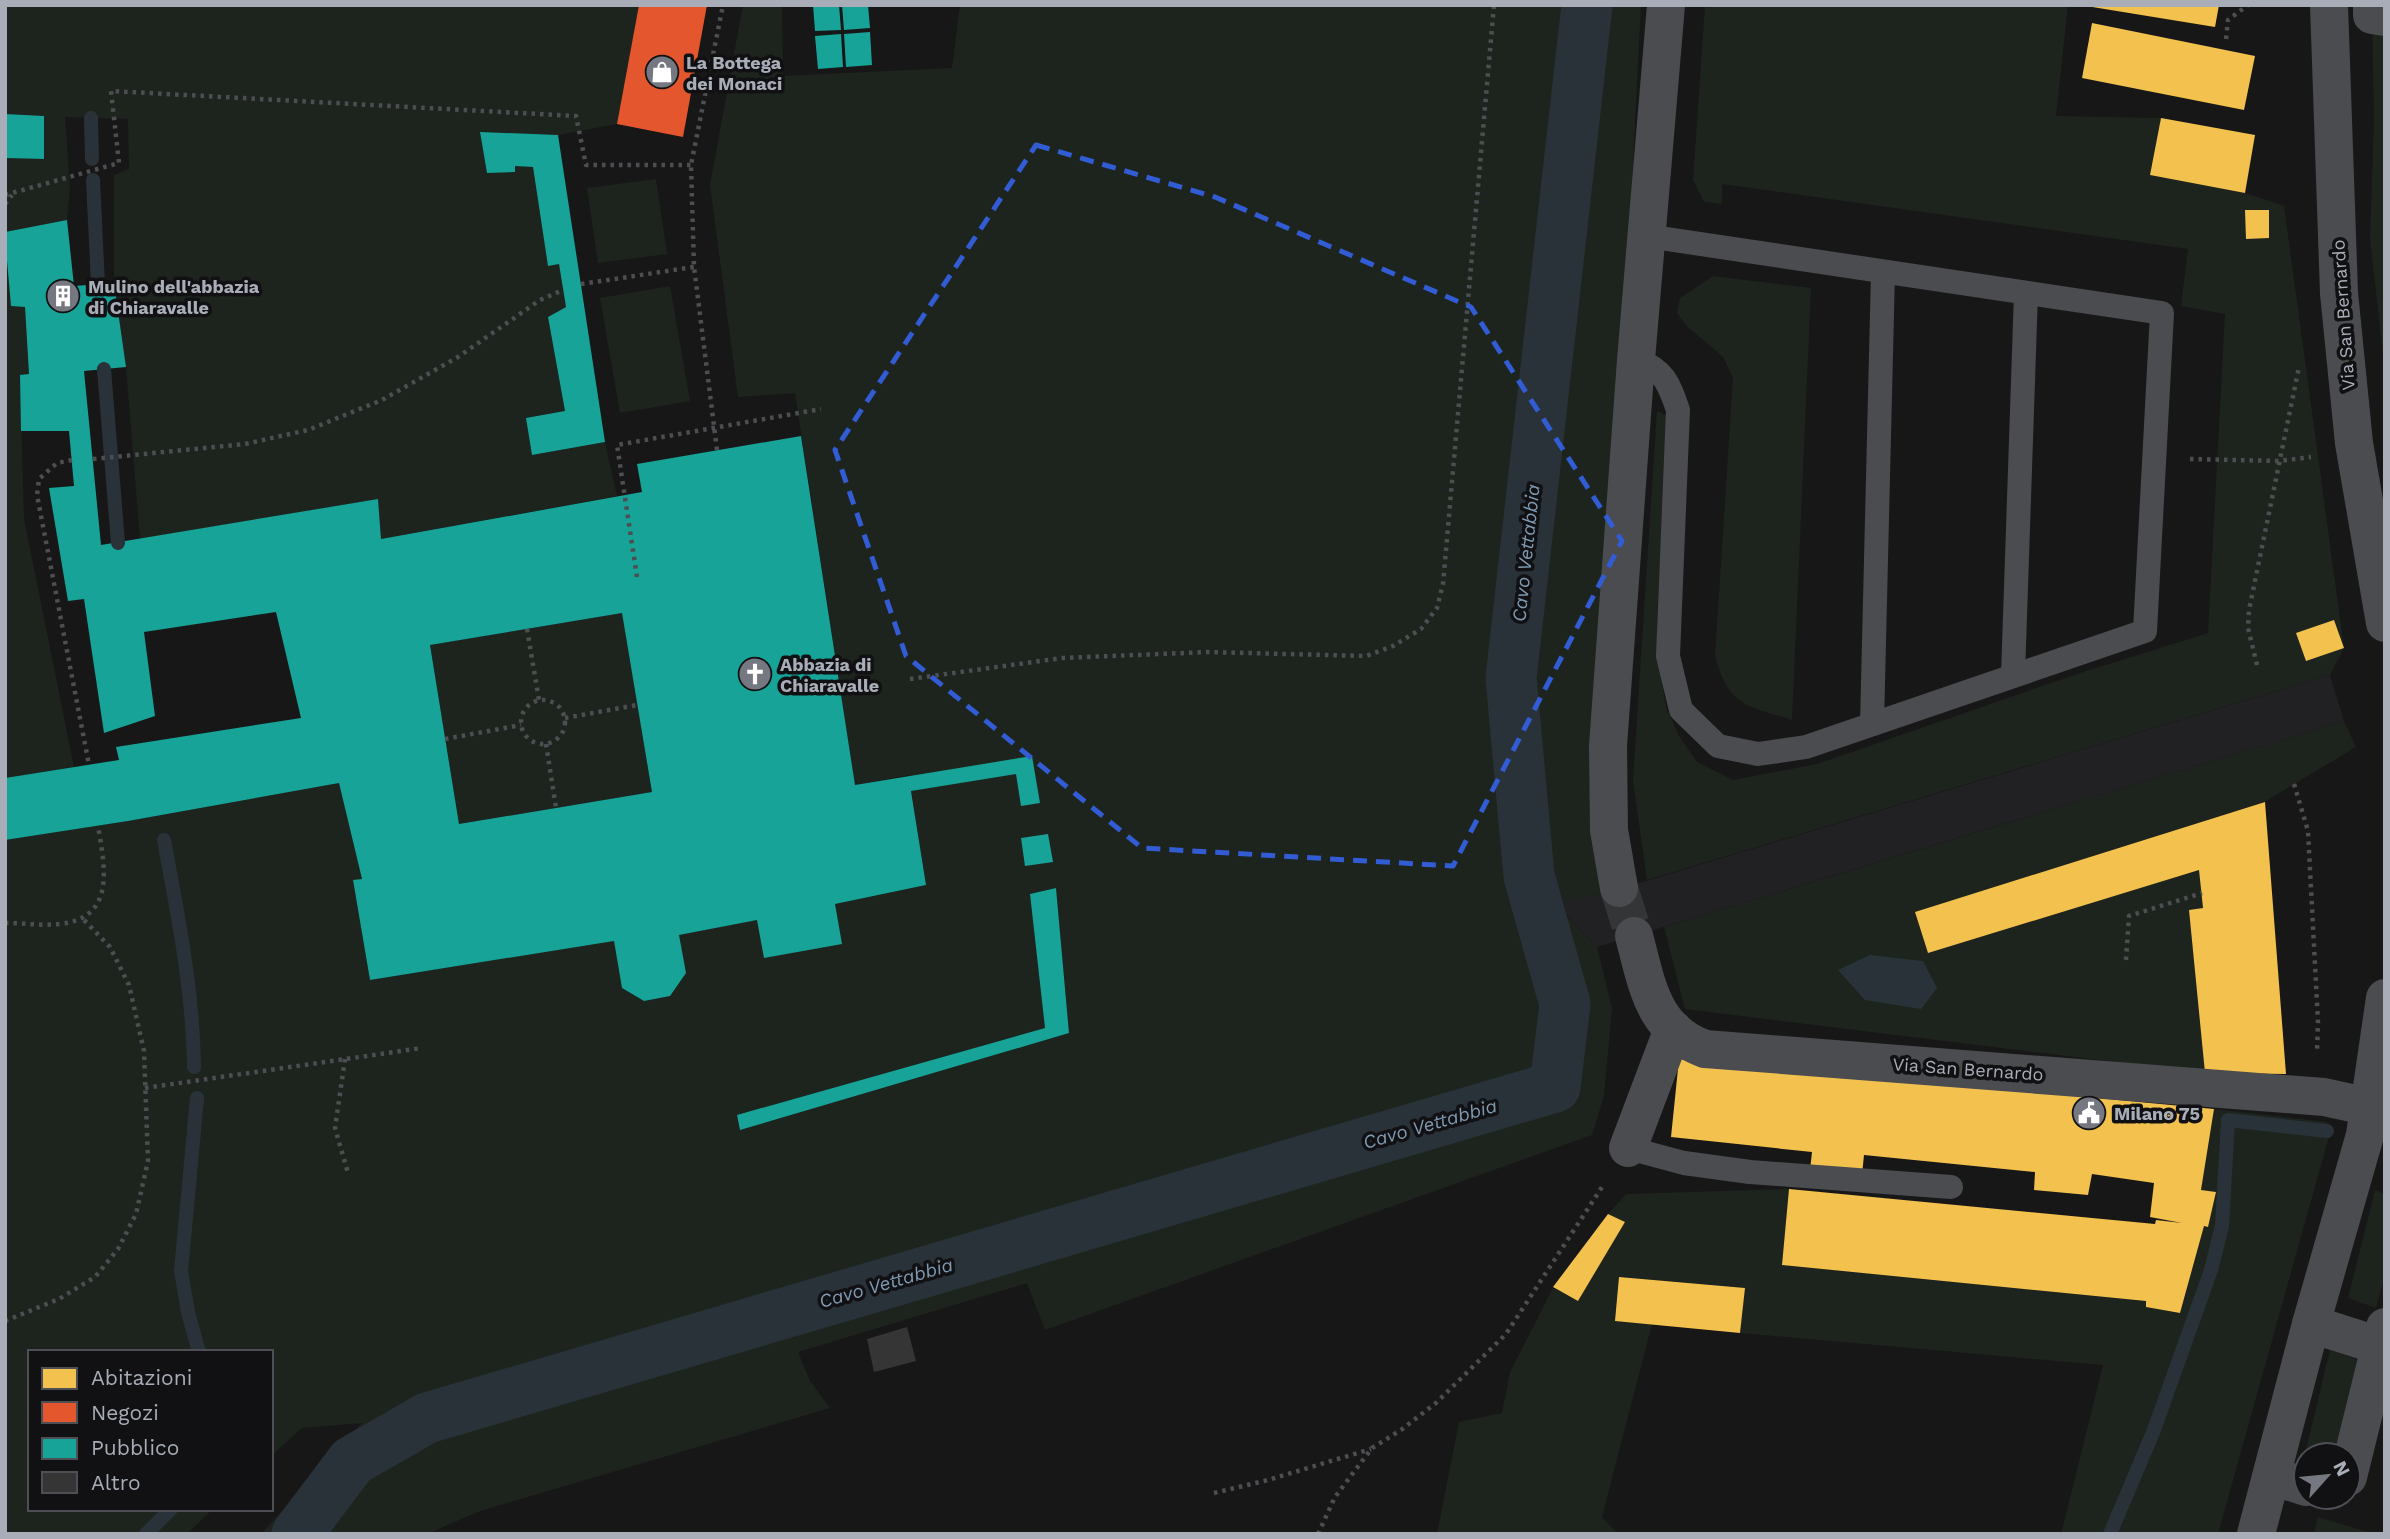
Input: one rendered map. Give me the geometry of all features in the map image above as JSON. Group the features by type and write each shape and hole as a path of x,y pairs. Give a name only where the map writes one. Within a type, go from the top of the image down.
{"street":[{"path":"1619,888 1609,830 1608,746 1636,360 1666,5"},
{"name":"Via San Bernardo","path":"2329,5 2339,293 2354,443 2385,623"},
{"path":"2372,5 2372,15 2385,17"},
{"name":"Via San Bernardo","path":"1634,936 1657,1012 1690,1044 1705,1049 2324,1097 2378,1109"},
{"path":"2256,1534 2289,1482 2311,1324 2370,1175 2378,1109 2385,998"},
{"path":"1628,1148 1673,1029"},
{"path":"2311,1324 2382,1336 2357,1441"}],"lane":[{"path":"1636,360 1651,365 1669,383 1678,410 1668,656 1681,710 1718,746 1758,754 1806,747 2145,631 2162,313 1647,236"},
{"path":"1872,724 1882,272"},
{"path":"2013,675 2026,293"},
{"path":"1628,1148 1684,1163 1750,1172 1951,1187"}],"path":[{"path":"717,450 694,267 691,165 723,5"},
{"path":"910,679 1076,658 1208,652 1366,656 1393,646 1421,629 1437,608 1443,584 1494,5"},
{"path":"2226,39 2228,20 2248,5"},
{"path":"5,195 13,195 119,163 111,91 576,116 586,165 691,165"},
{"path":"5,204 13,195"},
{"path":"581,284 694,267"},
{"path":"93,459 246,444 308,430 382,400 458,357 540,300 563,290"},
{"path":"2257,665 2248,628 2249,610 2300,364"},
{"path":"636,577 617,444 821,409"},
{"path":"2154,458 2279,461"},
{"path":"72,460 57,463 39,479 37,495 89,765"},
{"path":"527,629 539,700"},
{"path":"539,700 555,703 565,714 565,718 561,736 546,744 528,738 521,725 524,711 533,701 539,700"},
{"path":"565,718 637,705"},
{"path":"445,739 521,725"},
{"path":"546,744 556,808"},
{"path":"2294,784 2308,831 2318,1022 2317,1062"},
{"path":"5,923 59,924 83,919 97,905 104,887 105,862 98,826"},
{"path":"2126,960 2129,916 2202,893"},
{"path":"5,1321 59,1299 95,1277 118,1249 136,1214 148,1161 144,1051 129,985 110,947 83,919"},
{"path":"145,1088 422,1048"},
{"path":"345,1059 335,1128 348,1173"},
{"path":"1214,1493 1268,1480 1372,1448 1436,1403 1506,1334 1628,1148"},
{"path":"1318,1534 1335,1497 1372,1448"}],"highlighted area":[{"path":"1036,145 1215,197 1471,307 1622,541 1453,866 1142,848 906,656 835,450"}],"shaded area":[{"path":"5,5 639,5 617,124 558,135 480,133 487,173 515,172 515,166 533,167 548,265 559,264 566,307 548,317 565,411 533,455 605,442 617,496 381,539 378,499 140,539 126,367 114,283 114,175 129,169 128,119 65,117 70,187 67,220 5,232 5,158 44,159 44,116 5,114"},
{"path":"743,5 782,5 783,76 952,68 960,5 1641,5 1625,325 1606,893 1555,904 1597,947 1612,1008 1604,1096 1592,1135 1045,1330 1027,1283 798,1352 810,1381 830,1408 480,1511 427,1534 261,1534 362,1423 302,1428 273,1454 273,1350 28,1350 28,1511 211,1511 187,1534 5,1534 5,840 339,783 362,879 353,881 370,980 614,941 622,988 644,1001 670,996 679,935 757,920 841,944 835,904 926,885 909,775 855,785 795,393 738,397 710,185","holes":["1056,888 1069,1033 740,1130 737,1115 1045,1028 1030,894"]},
{"path":"1705,5 2068,5 2056,116 2161,118 2150,175 2245,193 2284,206 2344,648 2330,675 1647,880 1633,780 1657,411 1668,416 1657,618 1658,657 1666,707 1679,736 1697,762 1733,780 1817,764 2077,674 2208,633 2225,314 2181,306 2188,249 1722,184 1722,204 1704,202 1693,180"},
{"path":"2372,15 2385,17 2385,373 2370,238 2374,120"},
{"path":"656,179 667,254 598,263 587,188"},
{"path":"5,238 11,306 25,307 29,374 20,376 24,519 74,767 5,778"},
{"path":"1713,276 1811,288 1792,720 1751,707 1733,695 1720,673 1715,656 1733,378 1723,357 1687,326 1677,313 1680,298"},
{"path":"670,286 690,401 620,413 600,298"},
{"path":"622,613 652,792 459,824 430,645"},
{"path":"2330,675 2344,721 1597,947 1555,903 1606,893"},
{"path":"2344,721 2356,747 2264,802 1915,912 1928,952 2199,870 2203,908 2189,911 2205,1073 1685,1009 1664,927"},
{"path":"1870,955 1923,961 1937,988 1921,1009 1865,1000 1838,970"},
{"path":"2214,1109 2327,1122 2328,1140 2218,1534 2061,1534 2103,1365 1740,1333 1745,1288 1620,1277 1652,1324 1602,1517 1618,1534 1437,1534 1459,1422 1502,1413 1510,1372 1553,1288 1578,1301 1625,1222 1608,1214 1626,1194 1789,1189 1782,1265 2146,1301 2146,1307 2180,1313 2204,1226 2208,1227 2216,1192 2201,1190"},
{"path":"2375,1190 2385,1194 2385,1275 2376,1308 2348,1298"},
{"path":"2330,1350 2361,1361 2339,1441 2308,1441"},
{"path":"2318,1517 2374,1534 2314,1534"}],"building: Abitazioni":[{"path":"2080,5 2219,5 2215,27"},
{"path":"2092,23 2255,56 2244,110 2082,78"},
{"path":"2161,118 2255,135 2245,193 2150,175"},
{"path":"2245,210 2269,210 2269,238 2246,239"},
{"path":"2334,620 2344,648 2306,661 2296,633"},
{"path":"2265,802 2286,1074 2205,1073 2189,910 2203,908 2199,870 1928,953 1915,912"},
{"path":"1679,1059 2214,1109 2201,1190 2216,1192 2208,1227 2204,1226 2180,1313 2146,1307 2146,1301 1782,1265 1789,1189 2155,1224 2156,1220 2182,1223 2150,1217 2154,1183 2092,1174 2088,1195 2034,1190 2035,1172 1864,1155 1862,1175 1810,1170 1812,1152 1671,1137"},
{"path":"1608,1214 1625,1222 1578,1301 1553,1287"},
{"path":"1619,1277 1745,1288 1740,1333 1615,1321"}],"building: Negozi":[{"path":"639,5 707,5 683,137 617,124"}],"building: Pubblico":[{"path":"813,5 839,5 841,30 815,31"},
{"path":"842,5 868,5 870,28 844,30"},
{"path":"870,32 872,65 846,67 844,34"},
{"path":"841,34 843,67 818,69 815,36"},
{"path":"5,114 44,116 44,159 5,158"},
{"path":"480,132 558,135 605,442 532,455 526,418 565,411 548,317 566,307 559,264 548,266 533,167 515,166 515,172 487,173"},
{"path":"67,220 74,286 114,283 126,367 84,371 101,545 378,499 381,539 642,492 637,464 801,436 855,785 1032,756 1040,803 1021,806 1016,774 911,791 926,885 835,904 842,944 764,958 757,920 679,935 686,973 670,996 644,1001 622,988 614,941 370,980 353,880 362,879 339,783 5,840 5,778 119,760 116,747 301,718 276,612 144,632 155,716 104,733 84,599 68,601 49,488 74,486 69,431 21,431 20,375 29,374 25,307 11,306 5,232","holes":["622,613 652,792 459,824 430,645"]},
{"path":"1048,834 1053,862 1025,866 1021,838"},
{"path":"1056,888 1069,1033 740,1130 737,1115 1045,1028 1030,894"}],"building: Altro":[{"path":"907,1327 916,1361 874,1372 867,1339"}],"waterway":[{"name":"Cavo Vettabbia","path":"297,1534 352,1461 427,1418 1555,1087 1565,1004 1529,876 1511,678 1587,5"},
{"path":"91,118 92,159"},
{"path":"93,180 98,285"},
{"path":"104,369 118,543"},
{"path":"164,840 188,981 194,1067"},
{"path":"197,1098 181,1271 198,1350"},
{"path":"2110,1534 2154,1430 2211,1270 2222,1226 2228,1120 2327,1131"},
{"path":"146,1534 169,1511"}],"tunnel":[{"path":"1619,888 1634,936"}],"place":[{"name":"La Bottega dei Monaci","path":"662,72"},
{"name":"Mulino dell'abbazia di Chiaravalle","path":"63,296"},
{"name":"Abbazia di Chiaravalle","path":"755,674"},
{"name":"Milano 75","path":"2089,1113"}]}
